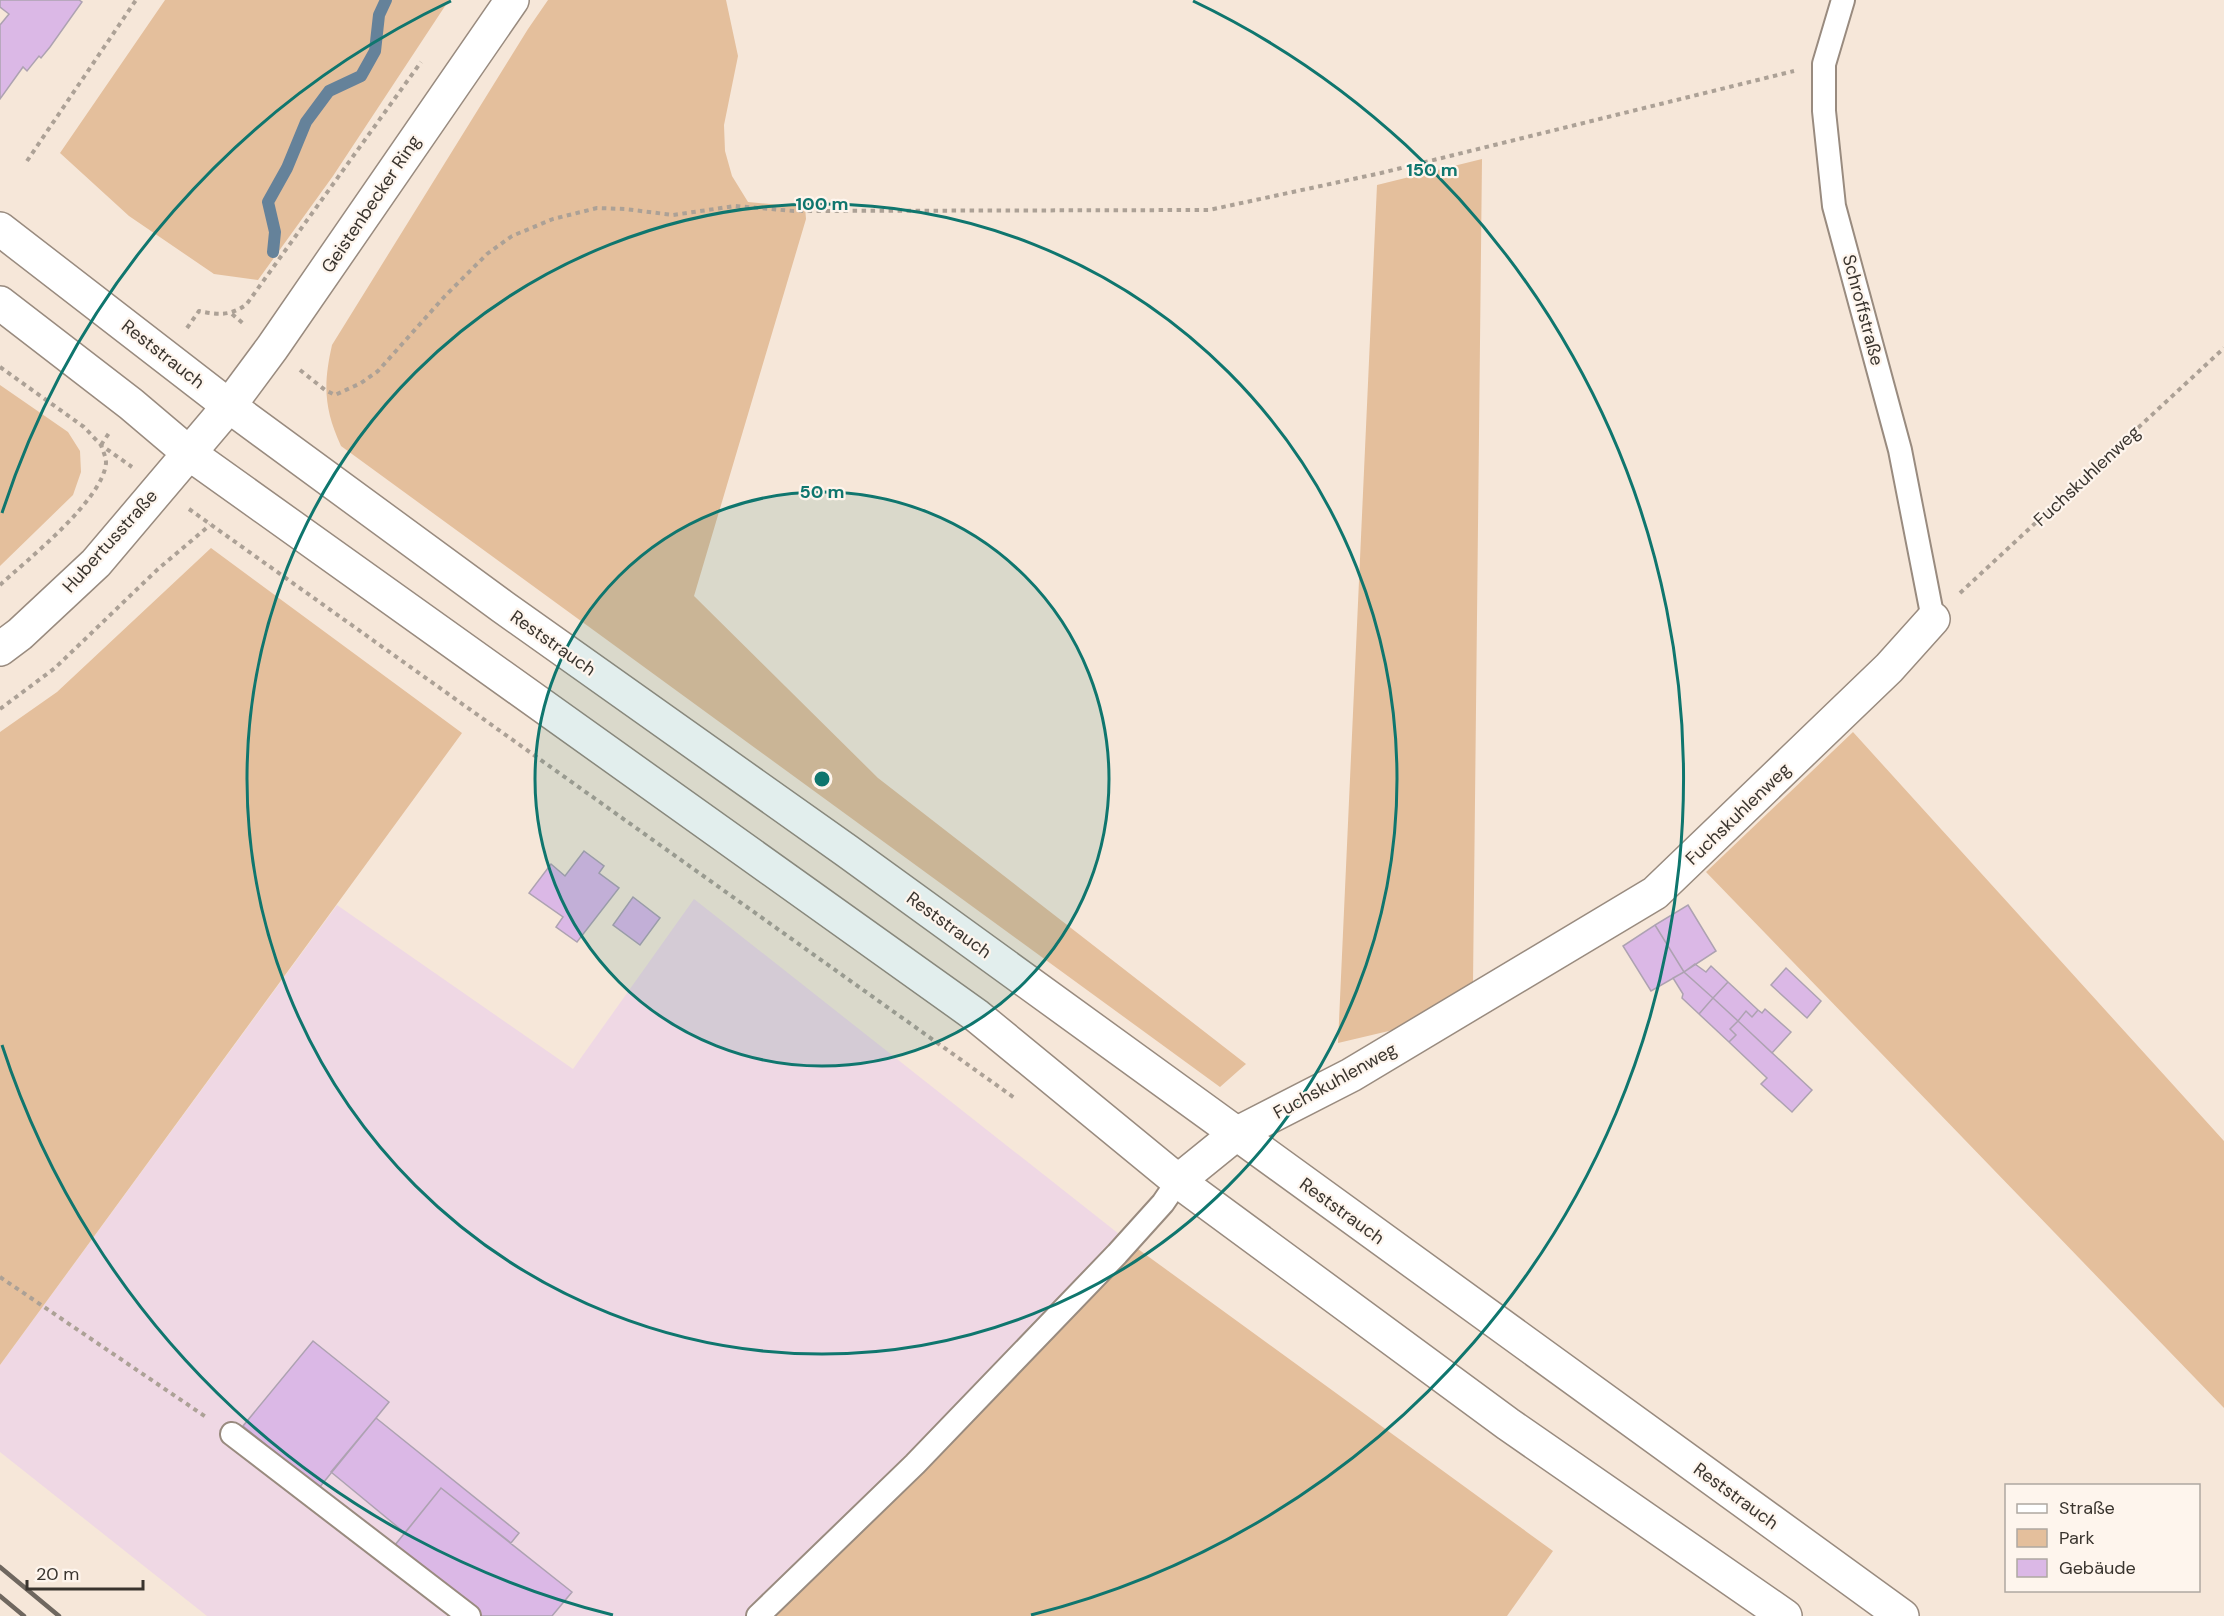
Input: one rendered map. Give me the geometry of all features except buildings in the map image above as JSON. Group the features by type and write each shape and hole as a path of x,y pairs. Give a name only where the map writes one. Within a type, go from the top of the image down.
{"main road":[{"name":"Geistenbecker Ring","path":"190,454 229,406 282,333 512,0"},
{"name":"Reststrauch","path":"0,229 229,406 503,607 847,851 1902,1616"},
{"path":"0,303 131,404 190,454 977,1016 1178,1182 1508,1425 1785,1616"},
{"name":"Hubertusstraße","path":"0,649 20,634 96,562 190,454"},
{"name":"Fuchskuhlenweg","path":"1178,1182 1236,1134 1351,1075 1655,893 1889,668 1933,618"}],"lane":[{"name":"Schroffstraße","path":"1843,0 1824,64 1824,111 1834,206 1900,450 1922,552 1933,618"},
{"path":"758,1616 915,1464 1117,1254 1163,1203 1178,1182"},
{"path":"232,1434 469,1616"}],"path":[{"path":"27,161 136,0"},
{"path":"166,356 199,311 232,314 246,305 425,57"},
{"path":"325,390 335,395 378,371 445,296 487,254 512,236 553,219 597,208 673,215 735,206 794,211 1209,210 1381,173 1824,64"},
{"name":"Fuchskuhlenweg","path":"1933,618 2224,348"},
{"path":"0,367 84,427 100,444 210,525 1017,1100"},
{"path":"100,444 131,404"},
{"path":"0,585 74,516 88,499 104,472 106,462 100,444"},
{"path":"0,709 55,668 158,569 210,525"},
{"path":"0,1277 232,1434"}],"shaded area":[{"path":"694,899 1138,1249 770,1616 207,1616 0,1452 0,1365 337,905 573,1069"}],"green space":[{"path":"165,0 449,0 333,176 258,280 214,274 129,216 60,153"},
{"path":"548,0 726,0 738,56 724,125 725,151 732,176 748,202 805,207 806,219 694,596 878,778 1246,1064 1220,1087 341,446 331,420 327,397 327,372 332,345"},
{"path":"1482,159 1473,984 1393,1030 1338,1043 1377,185"},
{"path":"0,385 68,432 80,451 81,472 73,495 0,566"},
{"path":"211,548 462,733 0,1365 0,732 57,692"},
{"path":"1853,732 2224,1141 2224,1408 1706,872"},
{"path":"1138,1249 1553,1551 1507,1616 770,1616"}],"waterway":[{"path":"273,252 275,232 268,202 287,168 306,122 329,91 361,76 375,51 379,15 386,0"}],"railway":[{"path":"0,1567 59,1616"},
{"path":"0,1596 24,1616"}]}
